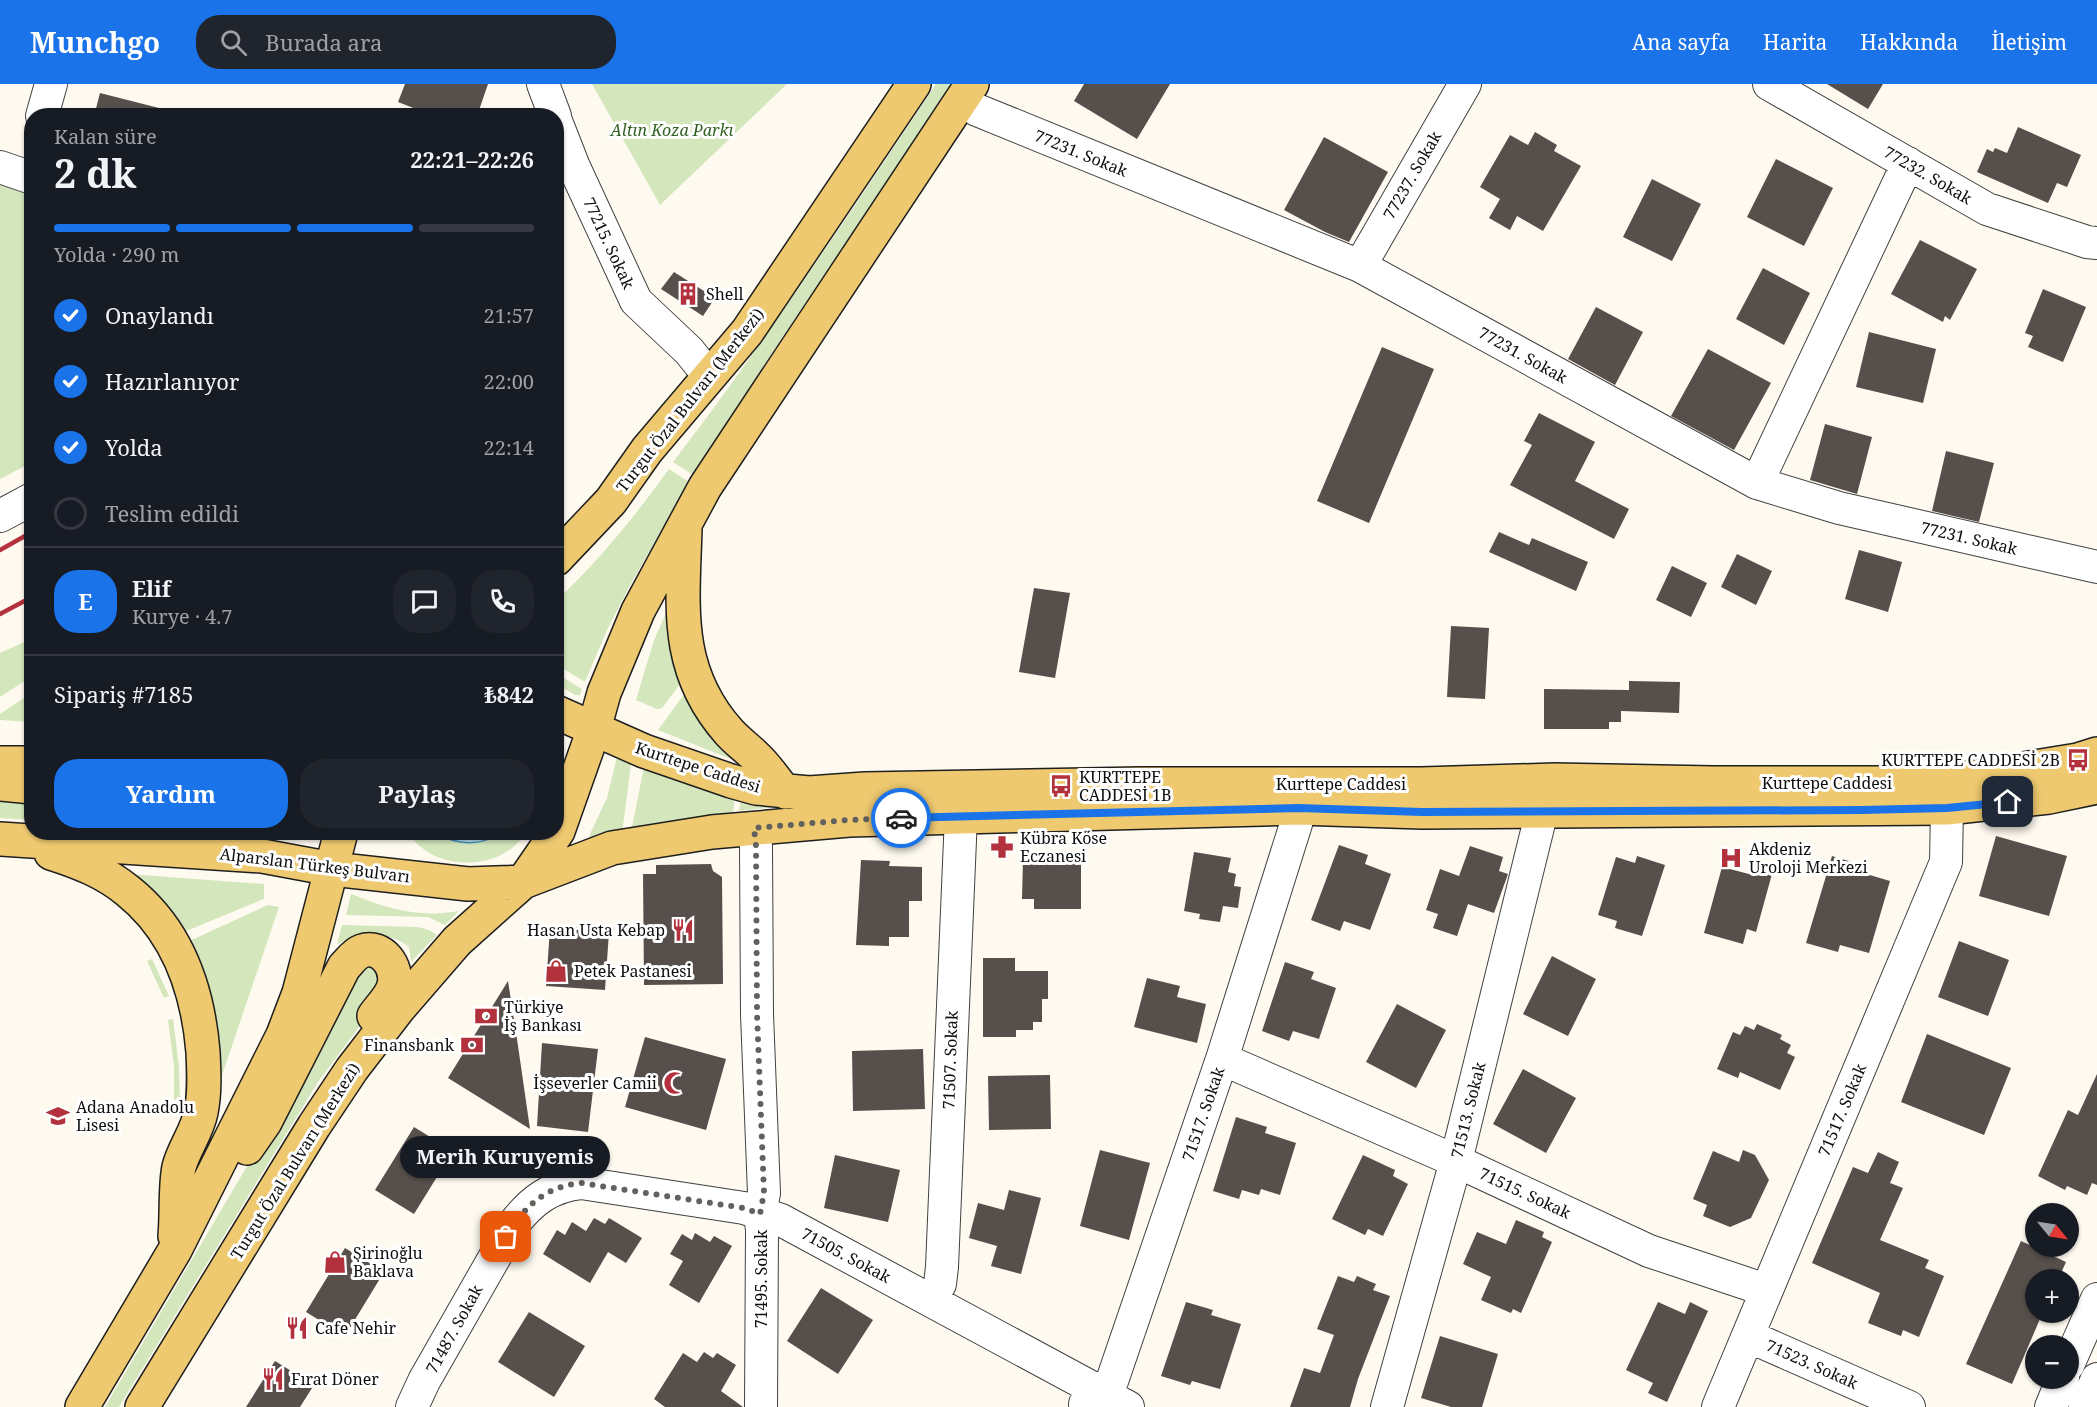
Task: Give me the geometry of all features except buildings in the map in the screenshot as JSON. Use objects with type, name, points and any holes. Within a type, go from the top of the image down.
[{"type":"main road","name":"Turgut Özal Bulvarı (Merkezi)","points":[[564,551],[611,501],[647,450],[747,332],[914,84]]},
{"type":"main road","points":[[564,814],[594,729],[604,693],[638,611],[705,487],[967,92]]},
{"type":"main road","points":[[686,522],[683,620],[687,651],[695,681],[729,732],[757,758],[785,792]]},
{"type":"main road","name":"Kurttepe Caddesi","points":[[564,716],[644,751],[731,781],[756,788],[809,793],[865,789],[1140,784],[1422,784],[1555,780],[1918,783],[1969,778],[2078,760],[2097,754]]},
{"type":"main road","points":[[0,763],[24,763]]},
{"type":"main road","points":[[0,784],[24,786]]},
{"type":"main road","name":"Kurttepe Caddesi","points":[[523,882],[612,848],[712,832],[849,820],[1298,808],[1422,812],[1947,808],[2049,797],[2097,787]]},
{"type":"main road","points":[[27,840],[97,870],[127,890],[148,909],[165,932],[189,980],[199,1016],[204,1079],[201,1112],[179,1167],[175,1250]]},
{"type":"main road","name":"Alparslan Türkeş Bulvarı","points":[[87,840],[262,856],[332,869],[468,884],[523,882]]},
{"type":"main road","points":[[82,1407],[175,1250],[283,1035],[299,993],[340,840]]},
{"type":"main road","points":[[523,882],[552,840]]},
{"type":"main road","name":"Turgut Özal Bulvarı (Merkezi)","points":[[142,1407],[314,1126],[352,1069],[399,1008],[457,941],[523,882]]},
{"type":"main road","points":[[175,1250],[265,1122],[344,967],[353,956],[363,951],[373,950],[381,953],[390,962],[394,972],[394,988],[303,1120],[284,1176]]},
{"type":"street","points":[[44,108],[51,84]]},
{"type":"street","points":[[543,84],[552,108]]},
{"type":"street","name":"77237. Sokak","points":[[1360,266],[1465,84]]},
{"type":"street","name":"77232. Sokak","points":[[1769,84],[1987,209],[2087,242],[2097,243]]},
{"type":"street","name":"77231. Sokak","points":[[967,92],[977,110],[1360,266],[1757,483],[1839,508],[2097,567]]},
{"type":"street","name":"77215. Sokak","points":[[564,156],[636,301],[689,351],[709,376]]},
{"type":"street","points":[[1757,483],[1908,163]]},
{"type":"street","points":[[0,516],[24,503]]},
{"type":"street","name":"71517. Sokak","points":[[1091,1399],[1112,1381],[1222,1059],[1296,824],[1298,808]]},
{"type":"street","name":"71517. Sokak","points":[[1718,1407],[1947,862],[1947,808]]},
{"type":"street","name":"71513. Sokak","points":[[1387,1407],[1456,1161],[1539,824],[1540,811]]},
{"type":"street","name":"71507. Sokak","points":[[930,1300],[940,1284],[942,1268],[961,816]]},
{"type":"street","name":"71495. Sokak","points":[[754,828],[757,1014],[764,1193],[760,1214],[762,1230],[761,1407]]},
{"type":"street","name":"71515. Sokak","points":[[1222,1059],[1456,1161],[1649,1251],[1766,1290]]},
{"type":"street","name":"71505. Sokak","points":[[542,1196],[561,1186],[581,1183],[744,1208],[781,1220],[930,1300],[1091,1399],[1128,1407]]},
{"type":"street","name":"71487. Sokak","points":[[412,1407],[424,1381],[506,1237],[521,1214],[542,1196]]},
{"type":"street","points":[[2079,1340],[2097,1299]]},
{"type":"street","name":"71523. Sokak","points":[[1748,1336],[1909,1407]]},
{"type":"street","points":[[2085,1407],[2097,1379]]},
{"type":"street","points":[[2051,1407],[2058,1389]]},
{"type":"green space","name":"Altın Koza Parkı","points":[[592,84],[787,84],[660,205]]},
{"type":"green space","points":[[936,84],[951,84],[693,475],[673,462],[775,323]]},
{"type":"green space","points":[[0,184],[24,193],[24,467],[0,479]]},
{"type":"green space","points":[[669,469],[689,482],[629,587],[607,630],[585,682],[564,669],[564,593],[616,538]]},
{"type":"green space","points":[[673,598],[684,679],[662,708],[657,709],[636,700],[654,640]]},
{"type":"green space","points":[[24,642],[24,682],[0,697],[0,653]]},
{"type":"green space","points":[[564,678],[582,689],[580,695],[575,695],[564,688]]},
{"type":"green space","points":[[688,689],[741,763],[658,730]]},
{"type":"green space","points":[[24,698],[24,722],[0,720],[0,714]]},
{"type":"green space","points":[[617,757],[631,764],[622,834],[589,841],[607,798]]},
{"type":"green space","points":[[644,767],[735,797],[733,812],[631,832]]},
{"type":"green space","points":[[0,797],[24,799],[24,820],[0,818]]},
{"type":"green space","points":[[741,799],[785,806],[739,811]]},
{"type":"green space","points":[[414,840],[520,840],[500,855],[484,861],[467,863],[450,861],[419,846]]},
{"type":"green space","points":[[128,874],[264,884],[264,899],[179,934]]},
{"type":"green space","points":[[351,894],[404,911],[444,913],[459,911],[445,925],[428,917],[346,915]]},
{"type":"green space","points":[[268,905],[279,907],[215,1096],[185,943]]},
{"type":"green space","points":[[342,925],[418,927],[437,935],[411,962],[409,947],[392,938],[374,935],[337,944]]},
{"type":"green space","points":[[152,959],[169,996],[164,998],[147,961]]},
{"type":"green space","points":[[364,967],[371,967],[382,975],[368,1015],[318,1082],[119,1407],[105,1407],[302,1073],[353,977]]},
{"type":"green space","points":[[173,1019],[179,1066],[180,1100],[174,1100],[174,1066],[168,1020]]},
{"type":"water","points":[[452,840],[487,840],[468,843]]},
{"type":"railway","points":[[0,550],[24,536]]},
{"type":"railway","points":[[0,614],[24,601]]},
{"type":"way so far","points":[[506,1237],[521,1214],[532,1203],[561,1186],[581,1183],[744,1208],[760,1214],[764,1193],[757,1014],[754,828],[901,818]]},
{"type":"place","name":"Shell","points":[[688,294]]},
{"type":"place","name":"KURTTEPE CADDESİ 2B","points":[[2078,760]]},
{"type":"place","name":"KURTTEPE CADDESİ 1B","points":[[1061,786]]},
{"type":"place","name":"Kübra Köse Eczanesi","points":[[1002,847]]},
{"type":"place","name":"Akdeniz Uroloji Merkezi","points":[[1731,858]]},
{"type":"place","name":"Hasan Usta Kebap","points":[[683,930]]},
{"type":"place","name":"Petek Pastanesi","points":[[556,971]]},
{"type":"place","name":"Türkiye İş Bankası","points":[[486,1016]]},
{"type":"place","name":"Finansbank","points":[[472,1045]]},
{"type":"place","name":"İşseverler Camii","points":[[675,1083]]},
{"type":"place","name":"Adana Anadolu Lisesi","points":[[58,1116]]},
{"type":"place","name":"Merih Kuruyemis","points":[[506,1237]]},
{"type":"place","name":"Şirinoğlu Baklava","points":[[335,1262]]},
{"type":"place","name":"Cafe Nehir","points":[[297,1328]]},
{"type":"place","name":"Fırat Döner","points":[[273,1379]]},
{"type":"route","points":[[901,818],[1298,808],[1422,812],[1862,810],[1947,808],[2008,802]]}]
